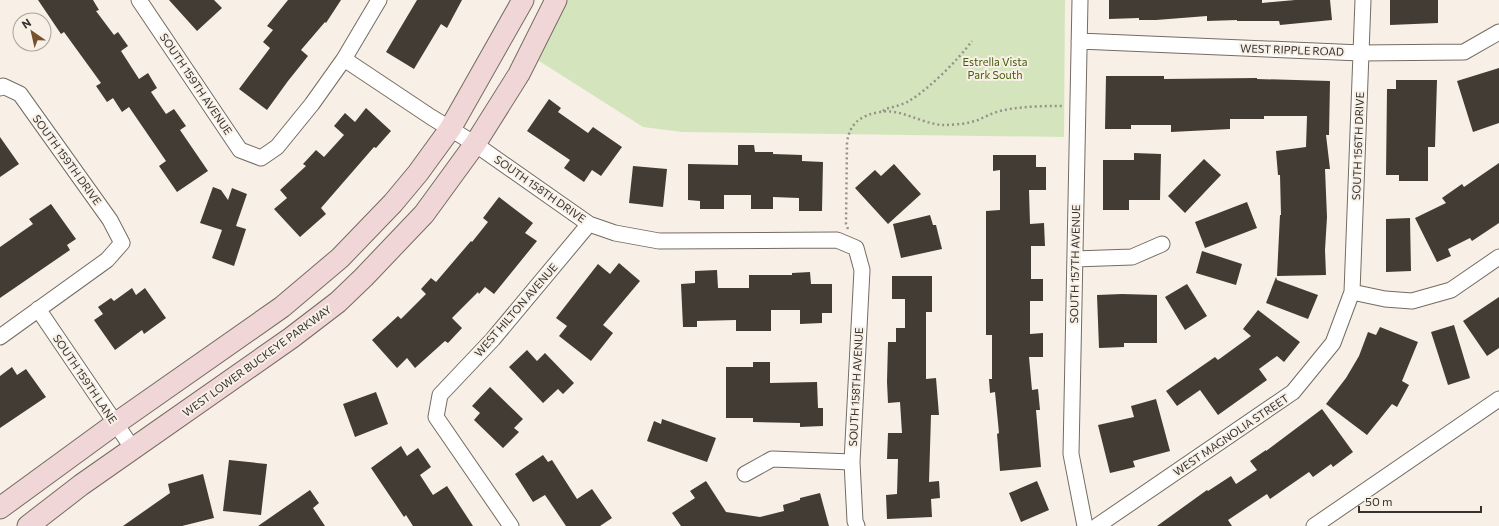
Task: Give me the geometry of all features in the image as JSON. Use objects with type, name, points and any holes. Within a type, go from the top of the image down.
[{"type":"main road","points":[[0,508],[115,424],[282,307],[340,258],[393,203],[418,173],[450,129],[523,0]]},
{"type":"main road","name":"WEST LOWER BUCKEYE PARKWAY","points":[[28,526],[69,493],[291,338],[338,302],[385,256],[424,214],[475,144],[519,74],[556,0]]},
{"type":"street","name":"SOUTH 159TH AVENUE","points":[[139,0],[240,150],[261,158],[277,147],[312,104],[344,59]]},
{"type":"street","points":[[344,59],[378,0]]},
{"type":"street","name":"SOUTH 157TH AVENUE","points":[[1080,0],[1071,454],[1085,526]]},
{"type":"street","name":"SOUTH 156TH DRIVE","points":[[1352,292],[1363,0]]},
{"type":"street","name":"WEST RIPPLE ROAD","points":[[1079,41],[1361,53],[1464,52],[1499,32]]},
{"type":"street","name":"SOUTH 158TH DRIVE","points":[[344,59],[475,144],[589,224],[615,234],[659,242],[836,240],[856,248]]},
{"type":"street","name":"SOUTH 159TH DRIVE","points":[[2,87],[20,94],[110,220],[122,243],[107,260],[38,309]]},
{"type":"street","name":"WEST HILTON AVENUE","points":[[511,526],[436,417],[440,395],[493,339],[589,224]]},
{"type":"street","points":[[1075,259],[1132,257],[1162,244]]},
{"type":"street","name":"SOUTH 158TH AVENUE","points":[[856,248],[862,270],[852,462],[855,521],[857,526]]},
{"type":"street","points":[[1352,292],[1385,299],[1412,301],[1451,290],[1499,258]]},
{"type":"street","name":"WEST MAGNOLIA STREET","points":[[1097,526],[1293,392],[1333,343],[1352,292]]},
{"type":"street","points":[[0,337],[38,309]]},
{"type":"street","name":"SOUTH 159TH LANE","points":[[38,309],[133,449]]},
{"type":"street","points":[[1314,526],[1499,399]]},
{"type":"street","points":[[745,474],[772,459],[852,462]]},
{"type":"path","points":[[856,248],[846,224],[847,142],[848,132],[851,126],[868,115],[909,101],[919,94],[962,54],[972,41]]},
{"type":"path","points":[[883,111],[900,113],[922,121],[943,125],[967,123],[999,112],[1024,106],[1078,106]]},
{"type":"green space","name":"Estrella Vista Park South","points":[[567,0],[1065,0],[1064,137],[682,132],[643,127],[536,59]]},
{"type":"building","points":[[38,0],[93,0],[99,10],[96,11],[114,35],[118,32],[128,46],[121,51],[139,79],[148,73],[157,88],[151,92],[166,114],[174,109],[186,126],[180,130],[208,171],[177,192],[159,166],[166,161],[129,107],[122,112],[113,98],[107,102],[96,86],[101,83],[64,32],[61,34],[52,21],[52,12],[46,12]]},
{"type":"building","points":[[169,0],[214,0],[222,8],[197,31]]},
{"type":"building","points":[[288,0],[341,0],[326,23],[325,22],[301,50],[308,56],[267,110],[239,89],[270,48],[263,42],[273,30],[267,26]]},
{"type":"building","points":[[417,0],[462,0],[447,28],[441,24],[414,69],[386,52]]},
{"type":"building","points":[[1109,0],[1262,0],[1262,3],[1295,0],[1330,0],[1332,20],[1280,25],[1279,21],[1207,21],[1207,16],[1156,20],[1139,20],[1139,18],[1109,19]]},
{"type":"building","points":[[1390,0],[1438,0],[1438,23],[1390,25]]},
{"type":"building","points":[[1499,68],[1499,123],[1473,132],[1457,81]]},
{"type":"building","points":[[1106,76],[1164,76],[1164,79],[1257,78],[1330,81],[1329,135],[1326,135],[1330,169],[1325,169],[1327,217],[1325,250],[1326,275],[1277,276],[1281,215],[1280,175],[1278,175],[1276,151],[1306,147],[1307,116],[1264,116],[1264,119],[1230,119],[1230,129],[1171,132],[1171,125],[1131,125],[1131,129],[1105,129]]},
{"type":"building","points":[[1396,80],[1437,80],[1435,147],[1428,147],[1428,181],[1399,181],[1399,175],[1386,175],[1387,89],[1396,89]]},
{"type":"building","points":[[549,99],[561,108],[558,112],[588,133],[593,127],[622,147],[601,176],[592,170],[584,182],[564,168],[570,160],[527,131]]},
{"type":"building","points":[[366,108],[391,131],[376,148],[374,147],[321,208],[326,214],[300,237],[274,209],[287,198],[280,190],[306,166],[303,164],[316,150],[324,157],[344,135],[334,126],[345,113],[355,122]]},
{"type":"building","points":[[0,137],[19,164],[0,177]]},
{"type":"building","points":[[738,145],[754,145],[755,152],[802,155],[802,161],[823,162],[822,211],[799,211],[799,198],[773,197],[773,209],[751,209],[751,195],[724,195],[724,209],[700,209],[700,201],[688,200],[688,164],[738,165]]},
{"type":"building","points":[[1134,153],[1161,154],[1160,200],[1129,200],[1129,210],[1103,210],[1103,160],[1134,160]]},
{"type":"building","points":[[993,155],[1036,155],[1036,167],[1046,167],[1046,190],[1029,190],[1030,224],[1044,223],[1045,246],[1031,246],[1031,279],[1043,279],[1043,301],[1030,301],[1030,334],[1043,333],[1043,357],[1029,357],[1032,390],[1038,389],[1040,410],[1036,410],[1041,467],[1000,471],[997,434],[999,433],[995,392],[990,393],[989,379],[992,379],[992,335],[986,335],[986,211],[1000,210],[1000,170],[993,171]]},
{"type":"building","points":[[1204,159],[1221,175],[1185,213],[1168,196]]},
{"type":"building","points":[[1499,163],[1499,223],[1472,241],[1470,238],[1448,249],[1451,256],[1437,262],[1415,218],[1446,203],[1442,198],[1462,184],[1464,187]]},
{"type":"building","points":[[894,164],[921,194],[888,224],[855,188],[875,170],[881,176]]},
{"type":"building","points":[[633,166],[667,169],[663,207],[629,203]]},
{"type":"building","points":[[213,187],[221,190],[228,200],[232,188],[247,194],[236,226],[246,229],[234,266],[212,258],[222,230],[200,223]]},
{"type":"building","points":[[499,197],[533,223],[525,233],[537,241],[494,294],[485,287],[452,318],[462,328],[448,343],[445,341],[415,368],[407,358],[397,368],[372,340],[398,316],[401,319],[426,294],[421,289],[431,278],[436,282],[471,241],[472,242],[488,222],[483,218]]},
{"type":"building","points":[[1247,202],[1257,228],[1205,248],[1195,222]]},
{"type":"building","points":[[51,204],[76,239],[67,245],[70,250],[0,298],[0,247],[33,224],[29,219]]},
{"type":"building","points":[[930,215],[933,225],[936,225],[942,249],[901,258],[893,224]]},
{"type":"building","points":[[1410,218],[1411,271],[1386,272],[1386,219]]},
{"type":"building","points":[[1202,251],[1242,264],[1236,285],[1196,273]]},
{"type":"building","points":[[619,263],[640,281],[603,325],[613,333],[591,361],[559,336],[567,326],[556,318],[598,264],[610,274]]},
{"type":"building","points":[[717,270],[718,288],[749,288],[749,275],[792,275],[792,273],[810,272],[811,284],[832,284],[832,313],[822,313],[822,323],[800,324],[800,310],[771,310],[771,331],[736,331],[736,320],[697,321],[697,327],[683,327],[681,284],[695,283],[695,271]]},
{"type":"building","points":[[892,276],[932,276],[932,312],[926,312],[926,379],[936,378],[939,415],[931,415],[929,482],[939,481],[940,498],[931,499],[932,517],[887,519],[886,495],[897,494],[898,459],[887,459],[888,433],[902,433],[900,402],[888,403],[888,342],[896,342],[896,328],[905,328],[905,299],[892,299]]},
{"type":"building","points":[[1276,277],[1277,280],[1318,295],[1308,319],[1266,303]]},
{"type":"building","points":[[1187,284],[1207,316],[1185,330],[1165,297]]},
{"type":"building","points":[[132,288],[136,295],[145,288],[166,318],[144,334],[142,330],[115,350],[94,320],[103,314],[98,307],[111,298],[114,301]]},
{"type":"building","points":[[1097,295],[1157,295],[1157,343],[1124,343],[1124,347],[1099,348]]},
{"type":"building","points":[[1499,297],[1499,348],[1487,356],[1463,321]]},
{"type":"building","points":[[1258,310],[1300,342],[1284,362],[1277,356],[1259,369],[1267,380],[1218,415],[1200,390],[1177,406],[1166,391],[1215,357],[1218,360],[1251,336],[1243,329]]},
{"type":"building","points":[[1454,325],[1470,378],[1448,385],[1431,332]]},
{"type":"building","points":[[1380,327],[1418,342],[1402,381],[1409,385],[1397,407],[1392,404],[1367,435],[1326,404],[1346,378],[1359,356],[1368,332],[1376,335]]},
{"type":"building","points":[[527,350],[537,361],[545,353],[574,383],[563,394],[558,389],[543,403],[509,367]]},
{"type":"building","points":[[753,362],[770,362],[770,383],[817,382],[818,408],[823,408],[823,426],[800,427],[800,423],[753,422],[753,418],[726,418],[726,367],[753,367]]},
{"type":"building","points":[[12,367],[17,375],[26,369],[46,397],[0,428],[0,376]]},
{"type":"building","points":[[490,387],[523,419],[514,428],[519,432],[503,448],[474,420],[480,413],[472,406]]},
{"type":"building","points":[[376,392],[388,424],[355,437],[343,404]]},
{"type":"building","points":[[1156,399],[1170,451],[1133,461],[1135,467],[1110,473],[1098,425],[1134,417],[1131,406]]},
{"type":"building","points":[[1322,409],[1353,452],[1333,467],[1331,464],[1313,477],[1309,472],[1270,499],[1267,494],[1228,520],[1232,526],[1157,526],[1207,490],[1208,491],[1231,476],[1236,484],[1257,470],[1250,461],[1266,451]]},
{"type":"building","points":[[662,419],[716,438],[707,462],[647,441],[654,421],[661,424]]},
{"type":"building","points":[[401,446],[407,456],[418,448],[431,467],[420,475],[433,495],[447,486],[473,526],[413,526],[406,515],[404,517],[371,468]]},
{"type":"building","points":[[543,455],[548,462],[552,460],[577,499],[592,489],[612,518],[600,526],[566,526],[545,495],[533,502],[515,474]]},
{"type":"building","points":[[229,460],[267,464],[261,515],[223,511]]},
{"type":"building","points":[[203,474],[214,518],[182,526],[123,526],[170,493],[168,484]]},
{"type":"building","points":[[706,481],[726,512],[760,517],[784,511],[783,505],[800,500],[800,498],[820,493],[829,526],[681,526],[672,513],[695,498],[690,491]]},
{"type":"building","points":[[1037,481],[1049,510],[1021,522],[1009,493]]},
{"type":"building","points":[[310,490],[319,503],[313,508],[325,526],[258,526]]}]
